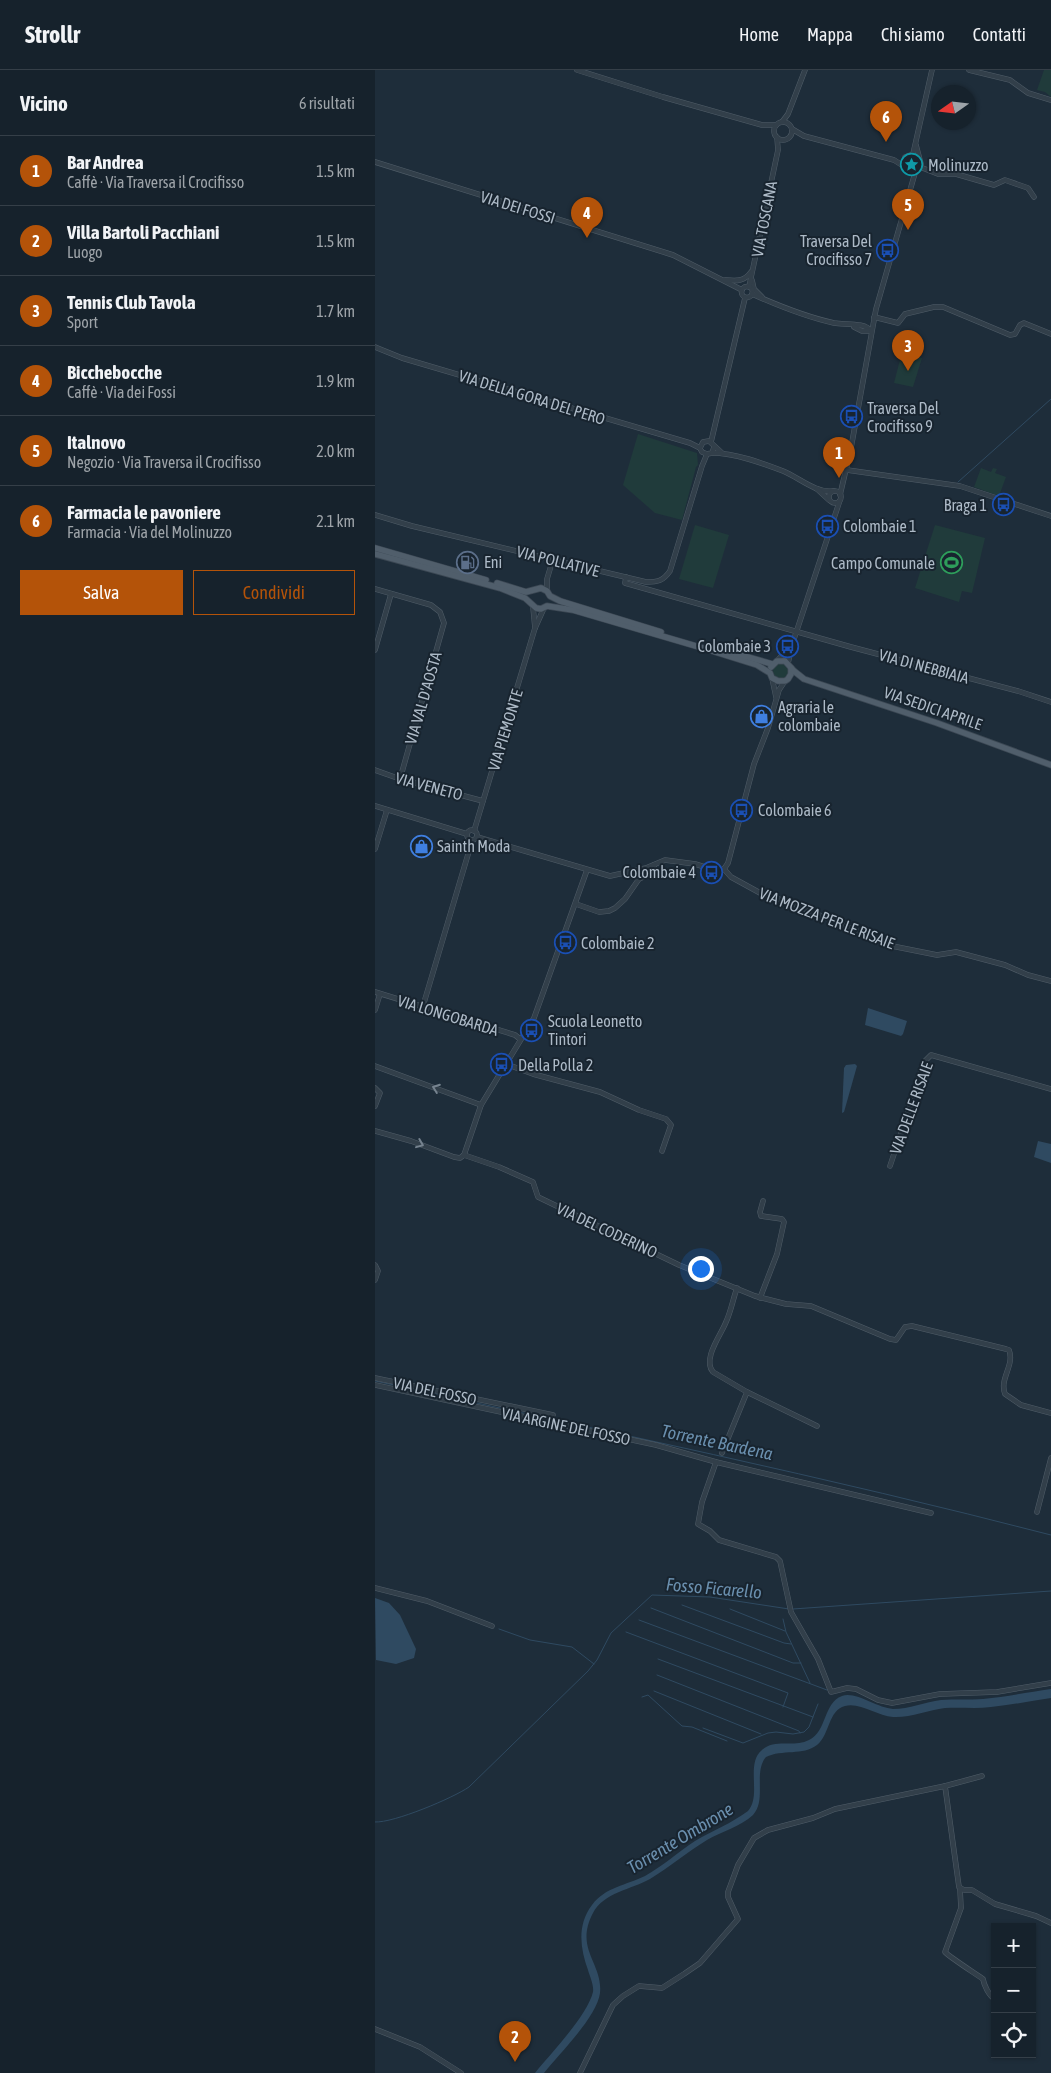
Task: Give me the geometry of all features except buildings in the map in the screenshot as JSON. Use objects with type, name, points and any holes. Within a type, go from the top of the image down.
[{"type":"main road","points":[[375,548],[531,592],[546,592],[582,608],[775,662],[783,660],[804,679]]},
{"type":"main road","points":[[375,554],[500,588],[525,598],[531,605],[539,609],[546,607],[573,610],[757,665],[778,681],[804,679]]},
{"type":"main road","points":[[531,592],[529,597],[531,605]]},
{"type":"main road","points":[[546,592],[546,607]]},
{"type":"main road","points":[[771,675],[775,662]]},
{"type":"main road","points":[[786,680],[791,674],[790,666]]},
{"type":"main road","name":"VIA SEDICI APRILE","points":[[804,679],[937,723],[1051,765]]},
{"type":"street","points":[[577,70],[762,125],[776,125],[782,122],[788,114],[805,70]]},
{"type":"street","points":[[790,666],[793,642],[834,516],[837,494],[847,470],[871,331],[891,252],[916,169],[921,162],[915,155],[916,145],[932,70]]},
{"type":"street","points":[[969,70],[1009,80],[1028,93],[1051,100]]},
{"type":"street","points":[[788,114],[792,130],[804,136],[893,160],[905,167],[938,174],[949,172],[994,185],[1005,180],[1028,188],[1034,197]]},
{"type":"street","points":[[782,122],[789,124]]},
{"type":"street","points":[[762,125],[784,140],[790,136],[804,136]]},
{"type":"street","points":[[775,135],[776,125]]},
{"type":"street","points":[[790,136],[792,130]]},
{"type":"street","name":"VIA TOSCANA","points":[[775,135],[778,150]]},
{"type":"street","name":"VIA TOSCANA","points":[[749,287],[755,267],[778,150],[784,140]]},
{"type":"street","points":[[893,160],[915,155]]},
{"type":"street","points":[[905,157],[905,167]]},
{"type":"street","name":"VIA DEI FOSSI","points":[[375,162],[673,255],[742,290]]},
{"type":"street","points":[[722,280],[739,281],[745,279],[755,267]]},
{"type":"street","points":[[751,279],[754,289],[767,301]]},
{"type":"street","points":[[837,494],[816,488],[782,471],[707,447],[713,430],[743,309],[745,298],[742,290],[749,287],[752,294],[802,315],[862,329],[867,327],[871,331]]},
{"type":"street","points":[[745,298],[749,298],[752,294]]},
{"type":"street","points":[[743,309],[748,301],[752,299],[767,301]]},
{"type":"street","points":[[862,329],[874,319],[898,323],[905,314],[934,306],[943,307],[1010,335],[1015,334],[1020,325],[1024,323],[1051,334]]},
{"type":"street","points":[[862,329],[870,338]]},
{"type":"street","name":"VIA DELLA GORA DEL PERO","points":[[375,348],[532,398],[707,447]]},
{"type":"street","name":"VIA POLLATIVE","points":[[375,515],[646,582],[662,581],[673,564],[707,447]]},
{"type":"street","points":[[847,470],[959,486],[1051,516]]},
{"type":"street","points":[[816,488],[830,501],[836,503],[837,494]]},
{"type":"street","points":[[834,516],[829,495],[837,494]]},
{"type":"street","points":[[546,592],[547,579],[553,559]]},
{"type":"street","name":"VIA POLLATIVE","points":[[625,577],[625,583],[797,631]]},
{"type":"street","points":[[375,589],[391,594],[375,650]]},
{"type":"street","name":"VIA VAL D'AOSTA","points":[[391,594],[431,605],[443,617],[443,629],[400,779]]},
{"type":"street","name":"VIA PIEMONTE","points":[[531,605],[535,628]]},
{"type":"street","name":"VIA PIEMONTE","points":[[474,831],[535,628],[546,607]]},
{"type":"street","name":"VIA DI NEBBIAIA","points":[[797,631],[1018,691],[1051,702]]},
{"type":"street","points":[[775,662],[793,642]]},
{"type":"street","points":[[771,675],[777,701]]},
{"type":"street","points":[[375,806],[467,834],[470,831],[474,831],[477,837],[610,876],[632,872],[654,865],[660,861],[669,860],[718,871],[724,869],[728,863],[754,764],[777,701],[779,690],[786,680]]},
{"type":"street","name":"VIA VENETO","points":[[375,770],[400,779],[483,801]]},
{"type":"street","points":[[375,849],[387,810]]},
{"type":"street","points":[[467,834],[468,839],[472,840]]},
{"type":"street","points":[[423,1006],[472,840],[477,837]]},
{"type":"street","points":[[576,904],[599,912],[615,908],[625,899],[639,879],[654,872],[654,865]]},
{"type":"street","name":"VIA MOZZA PER LE RISAIE","points":[[724,869],[737,881],[763,894],[791,903],[892,946],[937,955],[956,952],[1005,965],[1028,975],[1051,981]]},
{"type":"street","points":[[375,1132],[411,1141],[457,1158],[464,1155],[481,1105],[534,1018],[587,870]]},
{"type":"street","points":[[375,1010],[377,993]]},
{"type":"street","name":"VIA LONGOBARDA","points":[[377,993],[515,1035],[520,1039]]},
{"type":"street","name":"VIA DELLE RISAIE","points":[[890,1166],[925,1061],[931,1055],[1051,1089]]},
{"type":"street","points":[[507,1064],[533,1074],[600,1092],[639,1110],[667,1119],[671,1125],[662,1151]]},
{"type":"street","points":[[375,1066],[481,1105]]},
{"type":"street","points":[[375,1088],[380,1093],[375,1106]]},
{"type":"street","name":"VIA DEL CODERINO","points":[[464,1155],[499,1167],[533,1182],[538,1197],[564,1211],[685,1267],[760,1298],[786,1304],[811,1306],[890,1339],[896,1340],[905,1327],[912,1326],[1006,1349],[1010,1352],[1011,1359],[1003,1386],[1005,1394],[1021,1405],[1051,1413]]},
{"type":"street","points":[[760,1298],[777,1254],[784,1222],[782,1219],[761,1216],[760,1212],[763,1201]]},
{"type":"street","points":[[375,1265],[378,1271],[375,1280]]},
{"type":"street","points":[[737,1288],[726,1323],[717,1339],[709,1365],[713,1372],[747,1392],[817,1426]]},
{"type":"street","name":"VIA DEL FOSSO","points":[[375,1378],[553,1415]]},
{"type":"street","name":"VIA ARGINE DEL FOSSO","points":[[375,1385],[601,1433],[931,1513]]},
{"type":"street","points":[[722,1453],[747,1392]]},
{"type":"street","points":[[1037,1512],[1051,1459]]},
{"type":"street","points":[[715,1462],[702,1502],[698,1524],[710,1531],[719,1540],[776,1557],[780,1561],[791,1612],[814,1652],[831,1692],[847,1688],[856,1689],[878,1700],[892,1703],[939,1694],[997,1692],[1051,1683]]},
{"type":"street","points":[[375,1588],[427,1601],[492,1626]]},
{"type":"street","points":[[581,2073],[615,2002],[639,1986],[662,1988],[684,1974],[700,1963],[738,1919],[728,1897],[728,1892],[738,1865],[754,1838],[768,1830],[813,1818],[835,1809],[945,1786],[982,1776]]},
{"type":"street","points":[[945,1786],[961,1908],[945,1952],[948,1957],[959,1961],[983,1979],[984,1986],[991,1997]]},
{"type":"street","points":[[960,1889],[972,1890],[995,1904],[1036,1916],[1051,1923]]},
{"type":"street","points":[[375,2029],[420,2047],[461,2073]]},
{"type":"green space","points":[[1044,70],[1051,70],[1051,97],[1045,92],[1037,90]]},
{"type":"green space","points":[[902,352],[922,358],[913,387],[894,383]]},
{"type":"green space","points":[[638,434],[697,453],[698,465],[682,520],[655,513],[623,485]]},
{"type":"green space","points":[[981,468],[991,472],[993,468],[997,469],[995,473],[1006,477],[999,496],[974,487]]},
{"type":"green space","points":[[695,525],[729,535],[713,588],[679,579]]},
{"type":"green space","name":"Campo Comunale","points":[[935,525],[985,538],[972,593],[962,591],[959,602],[915,588]]},
{"type":"green space","points":[[778,663],[784,663],[789,668],[787,677],[778,679],[773,674],[773,668]]},
{"type":"water","points":[[868,1008],[907,1021],[903,1034],[901,1036],[865,1025]]},
{"type":"water","points":[[855,1064],[857,1066],[844,1112],[842,1113],[844,1068],[846,1065]]},
{"type":"water","points":[[1038,1141],[1051,1144],[1051,1163],[1034,1157]]},
{"type":"water","points":[[375,1598],[389,1603],[400,1615],[416,1649],[414,1658],[396,1664],[376,1660]]},
{"type":"water","points":[[1051,1689],[1051,1698],[985,1708],[945,1708],[899,1717],[887,1716],[863,1707],[845,1706],[835,1712],[821,1741],[817,1745],[799,1752],[779,1753],[766,1757],[760,1770],[759,1802],[753,1815],[737,1826],[692,1849],[650,1879],[611,1896],[598,1906],[588,1926],[587,1936],[588,1946],[600,1982],[600,1993],[597,2003],[585,2024],[568,2046],[544,2073],[535,2073],[584,2012],[593,1992],[581,1937],[584,1920],[592,1905],[603,1894],[645,1876],[695,1841],[748,1811],[754,1797],[754,1771],[757,1756],[767,1746],[803,1742],[815,1736],[831,1705],[842,1696],[854,1696],[893,1709],[941,1700],[983,1699]]},
{"type":"waterway","points":[[958,482],[1051,399]]},
{"type":"waterway","name":"Torrente Bardena","points":[[375,1381],[798,1474],[1051,1535]]},
{"type":"waterway","name":"Fosso Ficarello","points":[[793,1609],[1051,1591]]},
{"type":"waterway","name":"Fosso Ficarello","points":[[375,1822],[395,1819],[423,1809],[469,1787],[588,1671],[597,1660],[611,1633],[652,1595],[710,1597],[789,1609]]},
{"type":"waterway","points":[[682,1605],[791,1644]]},
{"type":"waterway","points":[[651,1608],[793,1663],[801,1663]]},
{"type":"waterway","points":[[730,1609],[785,1631]]},
{"type":"waterway","points":[[783,1619],[786,1632],[810,1683]]},
{"type":"waterway","points":[[639,1620],[827,1690]]},
{"type":"waterway","points":[[499,1629],[530,1640],[572,1647],[594,1664]]},
{"type":"waterway","points":[[626,1632],[788,1693],[783,1707]]},
{"type":"waterway","points":[[658,1659],[813,1717]]},
{"type":"waterway","points":[[657,1675],[800,1733]]},
{"type":"waterway","points":[[654,1691],[761,1734]]},
{"type":"waterway","points":[[642,1697],[648,1695],[682,1726],[692,1727],[727,1741]]},
{"type":"waterway","points":[[703,1728],[743,1743],[768,1733],[793,1734],[804,1732],[809,1727],[818,1704]]},
{"type":"place","name":"Farmacia le pavoniere","points":[[886,142]]},
{"type":"place","name":"Molinuzzo","points":[[912,165]]},
{"type":"place","name":"Italnovo","points":[[908,230]]},
{"type":"place","name":"Bicchebocche","points":[[587,238]]},
{"type":"place","name":"Traversa Del Crocifisso 7","points":[[888,250]]},
{"type":"place","name":"Tennis Club Tavola","points":[[908,371]]},
{"type":"place","name":"Traversa Del Crocifisso 9","points":[[851,417]]},
{"type":"place","name":"Bar Andrea","points":[[839,478]]},
{"type":"place","name":"Braga 1","points":[[1003,505]]},
{"type":"place","name":"Colombaie 1","points":[[827,526]]},
{"type":"place","name":"Eni","points":[[468,562]]},
{"type":"place","name":"Campo Comunale","points":[[951,563]]},
{"type":"place","name":"Colombaie 3","points":[[787,646]]},
{"type":"place","name":"Agraria le colombaie","points":[[762,716]]},
{"type":"place","name":"Colombaie 6","points":[[742,810]]},
{"type":"place","name":"Sainth Moda","points":[[421,846]]},
{"type":"place","name":"Colombaie 4","points":[[712,872]]},
{"type":"place","name":"Colombaie 2","points":[[565,943]]},
{"type":"place","name":"Scuola Leonetto Tintori","points":[[532,1030]]},
{"type":"place","name":"Della Polla 2","points":[[502,1065]]},
{"type":"place","name":"Villa Bartoli Pacchiani","points":[[515,2062]]},
{"type":"water label","name":"Torrente Ombrone","points":[[680,1838]]}]
